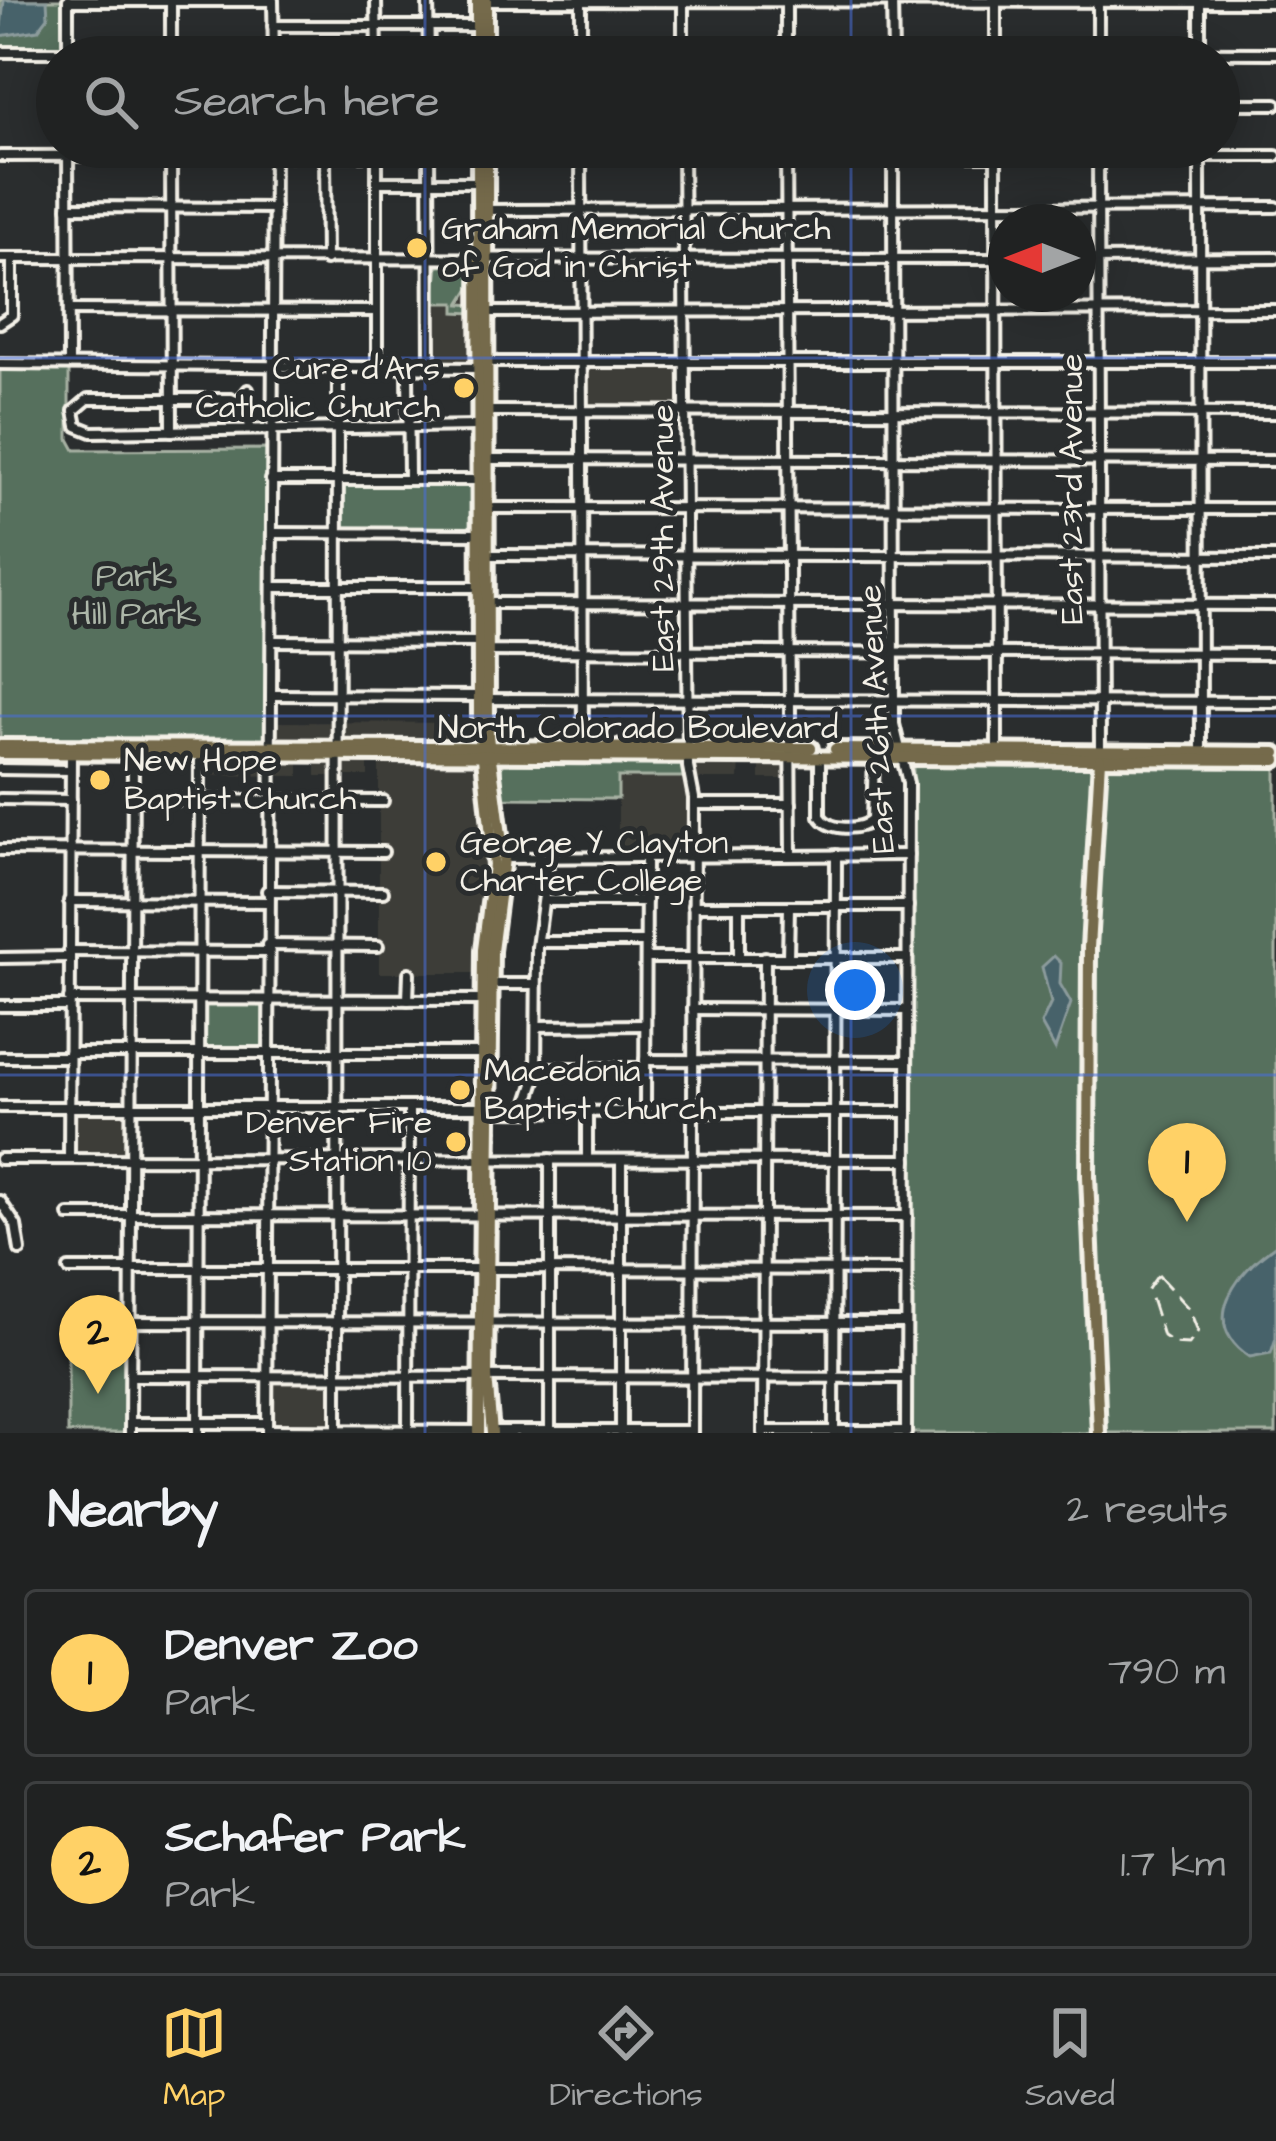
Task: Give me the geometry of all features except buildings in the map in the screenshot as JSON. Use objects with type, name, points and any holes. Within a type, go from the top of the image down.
[{"type":"main road","points":[[479,36],[483,0]]},
{"type":"main road","points":[[483,0],[483,36]]},
{"type":"main road","points":[[481,168],[488,312],[476,480],[483,508]]},
{"type":"main road","points":[[485,168],[483,365],[489,459],[478,587],[495,802]]},
{"type":"main road","points":[[483,534],[488,603],[483,647]]},
{"type":"main road","name":"North Colorado Boulevard","points":[[0,750],[1276,756]]},
{"type":"main road","points":[[487,984],[505,858],[492,751]]},
{"type":"main road","points":[[485,1432],[484,1160],[489,1110],[492,751]]},
{"type":"main road","name":"North Colorado Boulevard","points":[[791,752],[820,756],[1100,755]]},
{"type":"main road","name":"East 23rd Avenue","points":[[1099,1433],[1091,1270],[1091,886],[1100,755]]},
{"type":"main road","name":"East 23rd Avenue","points":[[1091,1270],[1100,755]]},
{"type":"main road","points":[[1091,886],[1094,913]]},
{"type":"main road","points":[[487,1000],[482,1053],[489,1110]]},
{"type":"street","points":[[68,36],[68,0],[273,0],[273,36]]},
{"type":"street","points":[[171,0],[171,36]]},
{"type":"street","points":[[376,0],[376,36]]},
{"type":"street","points":[[428,0],[428,36]]},
{"type":"street","points":[[483,0],[1276,2]]},
{"type":"street","points":[[581,0],[581,36]]},
{"type":"street","points":[[683,0],[683,36]]},
{"type":"street","points":[[786,1],[786,36]]},
{"type":"street","points":[[892,1],[892,36]]},
{"type":"street","points":[[996,1],[996,36]]},
{"type":"street","points":[[1098,1],[1098,36]]},
{"type":"street","points":[[1200,1],[1200,36]]},
{"type":"street","points":[[273,26],[477,26]]},
{"type":"street","points":[[0,52],[36,53]]},
{"type":"street","points":[[1240,54],[1276,53]]},
{"type":"street","points":[[1240,104],[1276,104]]},
{"type":"street","points":[[1240,153],[1276,155]]},
{"type":"street","points":[[0,156],[36,154]]},
{"type":"street","points":[[68,168],[69,364]]},
{"type":"street","points":[[171,168],[172,431]]},
{"type":"street","points":[[267,1429],[274,168]]},
{"type":"street","points":[[325,168],[326,260]]},
{"type":"street","points":[[377,168],[377,368]]},
{"type":"street","points":[[429,168],[431,368]]},
{"type":"street","points":[[581,168],[583,752]]},
{"type":"street","name":"East 29th Avenue","points":[[683,168],[688,752],[696,804],[692,1432]]},
{"type":"street","points":[[786,168],[791,855]]},
{"type":"street","name":"East 26th Avenue","points":[[893,168],[894,700],[908,855],[906,1432]]},
{"type":"street","points":[[996,168],[996,204]]},
{"type":"street","name":"East 23rd Avenue","points":[[1098,168],[1100,755]]},
{"type":"street","points":[[1200,168],[1202,756]]},
{"type":"street","points":[[377,182],[478,182]]},
{"type":"street","points":[[68,207],[274,208]]},
{"type":"street","points":[[487,210],[988,207]]},
{"type":"street","points":[[1098,208],[1276,207]]},
{"type":"street","points":[[0,258],[988,259]]},
{"type":"street","points":[[0,323],[12,315],[12,259]]},
{"type":"street","points":[[1099,259],[1276,259]]},
{"type":"street","points":[[69,310],[376,311]]},
{"type":"street","points":[[488,312],[988,310]]},
{"type":"street","points":[[1099,310],[1276,310]]},
{"type":"street","points":[[997,312],[998,752]]},
{"type":"street","points":[[0,364],[431,368],[582,362],[1276,362]]},
{"type":"street","points":[[338,368],[338,1432]]},
{"type":"street","points":[[408,368],[409,480]]},
{"type":"street","points":[[239,402],[248,390]]},
{"type":"street","points":[[239,402],[88,399],[78,404],[74,416],[88,432],[233,432],[271,425],[478,426]]},
{"type":"street","points":[[239,402],[250,426]]},
{"type":"street","points":[[489,411],[1276,412]]},
{"type":"street","points":[[489,459],[1276,461]]},
{"type":"street","points":[[272,480],[476,480]]},
{"type":"street","points":[[483,508],[1276,509]]},
{"type":"street","points":[[272,533],[483,534]]},
{"type":"street","points":[[487,555],[1276,557]]},
{"type":"street","points":[[272,587],[478,587]]},
{"type":"street","points":[[488,603],[1276,605]]},
{"type":"street","points":[[272,641],[583,652],[1276,654]]},
{"type":"street","points":[[272,695],[1276,702]]},
{"type":"street","points":[[69,1159],[71,750]]},
{"type":"street","points":[[133,750],[130,1428],[692,1432]]},
{"type":"street","points":[[199,1428],[196,1000],[200,750]]},
{"type":"street","points":[[820,756],[821,819],[830,826],[861,826],[873,817],[874,756]]},
{"type":"street","points":[[0,769],[71,770]]},
{"type":"street","points":[[0,800],[70,800]]},
{"type":"street","points":[[133,800],[383,801]]},
{"type":"street","points":[[696,804],[791,804]]},
{"type":"street","points":[[0,850],[383,852]]},
{"type":"street","points":[[834,1432],[836,855]]},
{"type":"street","points":[[505,858],[908,855]]},
{"type":"street","points":[[526,1108],[536,1068],[538,942],[549,858]]},
{"type":"street","points":[[0,1107],[645,1112],[646,858]]},
{"type":"street","points":[[69,901],[200,901],[383,892]]},
{"type":"street","points":[[545,901],[646,901]]},
{"type":"street","points":[[693,906],[908,906]]},
{"type":"street","points":[[739,906],[739,958]]},
{"type":"street","points":[[788,957],[789,906]]},
{"type":"street","points":[[538,942],[646,942]]},
{"type":"street","points":[[0,958],[378,946]]},
{"type":"street","points":[[765,957],[763,1432],[906,1432]]},
{"type":"street","points":[[646,958],[908,958]]},
{"type":"street","points":[[409,973],[409,1000]]},
{"type":"street","points":[[487,984],[536,984]]},
{"type":"street","points":[[0,1006],[132,999],[487,1000]]},
{"type":"street","points":[[693,1009],[907,1010]]},
{"type":"street","points":[[537,1025],[645,1025]]},
{"type":"street","points":[[0,1057],[482,1053]]},
{"type":"street","points":[[536,1068],[693,1060],[907,1061]]},
{"type":"street","points":[[408,1432],[409,1107]]},
{"type":"street","points":[[587,1112],[587,1160]]},
{"type":"street","points":[[693,1112],[907,1112]]},
{"type":"street","points":[[0,1159],[907,1160]]},
{"type":"street","points":[[550,1160],[550,1432]]},
{"type":"street","points":[[621,1160],[621,1432]]},
{"type":"street","points":[[0,1201],[16,1226],[20,1250]]},
{"type":"street","points":[[69,1215],[907,1216]]},
{"type":"street","points":[[69,1269],[907,1270]]},
{"type":"street","points":[[68,1322],[906,1323]]},
{"type":"street","points":[[130,1376],[906,1378]]},
{"type":"shaded area","points":[[432,263],[474,263],[474,364],[432,364]]},
{"type":"shaded area","points":[[586,367],[683,367],[683,407],[586,407]]},
{"type":"shaded area","points":[[272,722],[475,723],[475,751],[368,752],[368,776],[316,776],[316,759],[299,759],[299,776],[200,775],[200,754]]},
{"type":"shaded area","points":[[688,724],[791,725],[791,779],[760,779],[760,759],[740,759],[739,779],[689,779]]},
{"type":"shaded area","name":"George Y Clayton Charter College","points":[[379,755],[482,755],[492,834],[483,973],[379,973]]},
{"type":"shaded area","points":[[618,777],[685,777],[689,855],[618,854]]},
{"type":"shaded area","points":[[73,1112],[127,1112],[127,1153],[73,1153]]},
{"type":"shaded area","points":[[271,1380],[332,1380],[332,1428],[273,1427]]},
{"type":"green space","points":[[0,0],[64,0],[62,36],[36,36],[36,47],[0,48]]},
{"type":"green space","points":[[474,265],[473,283],[460,304],[474,305],[473,313],[455,312],[455,303],[434,303],[438,266]]},
{"type":"green space","name":"Park Hill Park","points":[[69,369],[69,439],[75,450],[267,449],[269,741],[0,740],[0,370]]},
{"type":"green space","points":[[341,482],[474,483],[474,531],[341,531]]},
{"type":"green space","points":[[502,759],[684,761],[685,777],[618,777],[618,799],[500,798]]},
{"type":"green space","points":[[1107,762],[1276,763],[1276,1433],[1102,1433],[1093,1174],[1098,839]]},
{"type":"green space","points":[[913,763],[1092,765],[1085,1145],[1088,1368],[1095,1433],[911,1433]]},
{"type":"green space","points":[[200,1003],[263,1003],[263,1049],[200,1049]]},
{"type":"green space","points":[[68,1353],[128,1353],[128,1433],[68,1433]]},
{"type":"water","points":[[4,0],[47,0],[48,17],[38,30],[0,36]]},
{"type":"water","points":[[1054,956],[1061,963],[1060,984],[1071,1003],[1055,1049],[1041,1024],[1051,1003],[1042,967]]},
{"type":"water","points":[[1276,1245],[1276,1338],[1271,1353],[1250,1357],[1234,1343],[1224,1314],[1236,1284]]},
{"type":"railway","points":[[1158,1275],[1189,1309],[1198,1331],[1189,1344],[1173,1343],[1163,1336],[1148,1289],[1158,1275]]},
{"type":"place","name":"Graham Memorial Church of God in Christ","points":[[417,248]]},
{"type":"place","name":"Cure d'Ars Catholic Church","points":[[464,388]]},
{"type":"place","name":"New Hope Baptist Church","points":[[100,780]]},
{"type":"place","name":"George Y Clayton Charter College","points":[[436,862]]},
{"type":"place","name":"Macedonia Baptist Church","points":[[460,1090]]},
{"type":"place","name":"Denver Fire Station 10","points":[[456,1142]]},
{"type":"place","name":"Denver Zoo","points":[[1187,1222]]},
{"type":"place","name":"Schafer Park","points":[[98,1394]]}]
